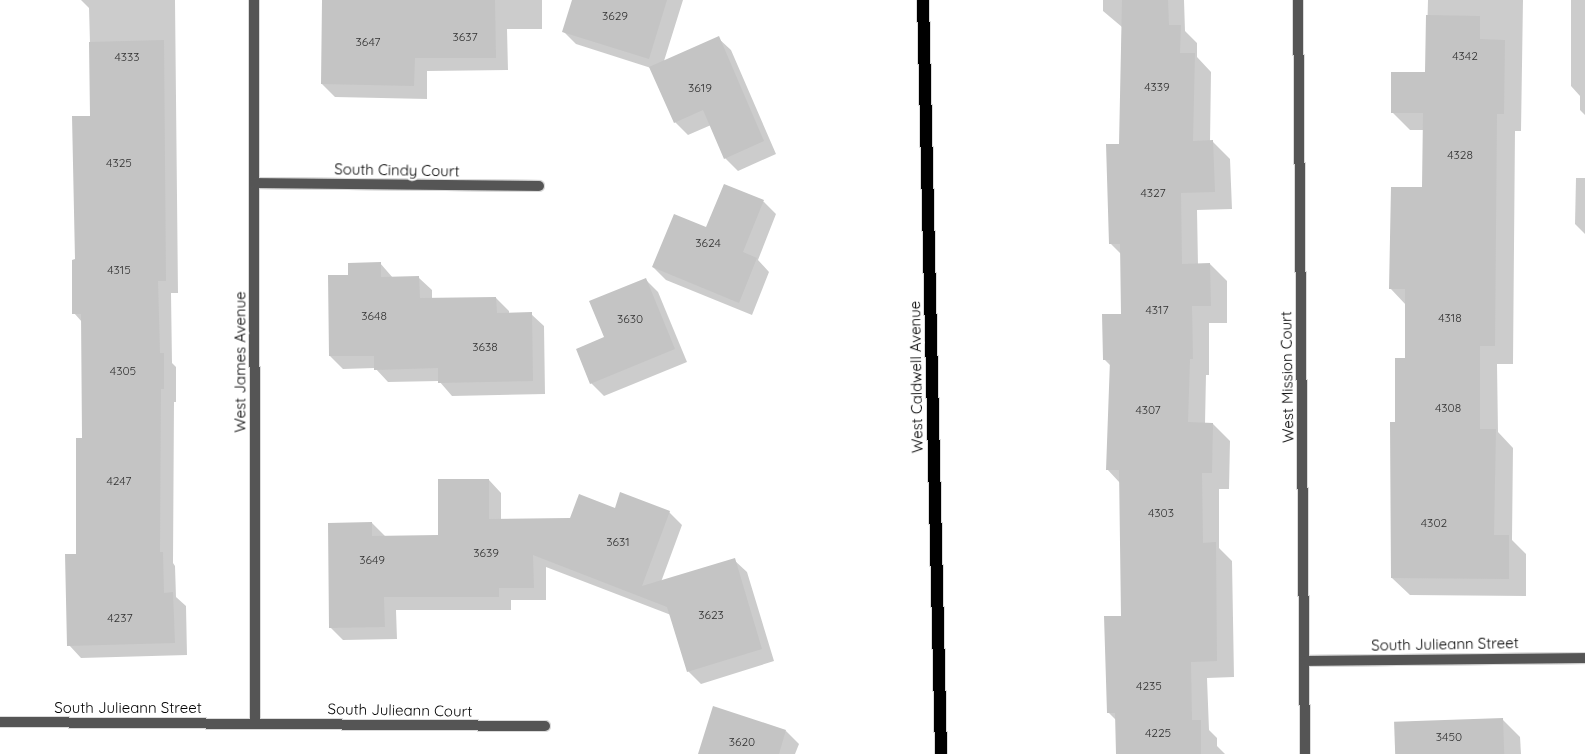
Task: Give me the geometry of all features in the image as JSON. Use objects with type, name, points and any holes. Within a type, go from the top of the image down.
[{"type":"main road","name":"West Caldwell Avenue","points":[[923,0],[941,754]]},
{"type":"street","name":"West James Avenue","points":[[254,0],[255,723]]},
{"type":"street","name":"West Mission Court","points":[[1298,0],[1305,754]]},
{"type":"street","name":"South Cindy Court","points":[[255,183],[539,186]]},
{"type":"street","name":"South Julieann Street","points":[[1305,661],[1585,658]]},
{"type":"street","name":"South Julieann Street","points":[[0,722],[255,723]]},
{"type":"street","name":"South Julieann Court","points":[[255,723],[545,726]]},
{"type":"building","points":[[322,0],[495,0],[496,58],[415,58],[414,86],[321,84]]},
{"type":"building","points":[[572,0],[667,0],[649,59],[562,32]]},
{"type":"building","points":[[1122,0],[1168,0],[1169,25],[1181,25],[1180,53],[1195,53],[1193,141],[1213,140],[1215,192],[1181,193],[1182,264],[1210,263],[1211,306],[1192,306],[1193,359],[1190,359],[1188,422],[1213,423],[1212,473],[1202,473],[1203,543],[1216,542],[1217,661],[1191,662],[1192,720],[1201,720],[1201,754],[1116,754],[1115,713],[1107,713],[1104,616],[1121,616],[1119,470],[1106,470],[1110,360],[1103,360],[1102,314],[1121,314],[1120,244],[1109,244],[1106,144],[1119,144]]},
{"type":"building","points":[[1426,15],[1480,16],[1480,39],[1505,40],[1504,114],[1497,114],[1495,346],[1480,346],[1480,429],[1496,429],[1494,535],[1509,535],[1509,579],[1391,578],[1390,422],[1395,422],[1395,358],[1405,358],[1405,289],[1389,289],[1391,187],[1422,187],[1423,113],[1391,113],[1391,72],[1425,72]]},
{"type":"building","points":[[719,36],[764,141],[724,159],[703,110],[674,123],[649,67]]},
{"type":"building","points":[[164,40],[166,281],[158,281],[160,353],[164,353],[164,389],[161,389],[160,552],[163,552],[164,593],[173,592],[175,643],[67,646],[65,554],[76,554],[76,438],[82,438],[81,314],[72,314],[72,260],[75,259],[72,116],[90,116],[89,42]]},
{"type":"building","points":[[724,184],[764,200],[743,252],[757,258],[739,303],[652,267],[674,214],[706,227]]},
{"type":"building","points":[[381,262],[381,277],[419,276],[420,298],[496,297],[497,313],[532,312],[533,381],[438,383],[438,368],[374,370],[374,356],[329,356],[328,275],[348,275],[348,263]]},
{"type":"building","points":[[646,278],[675,349],[590,384],[576,349],[604,337],[589,301]]},
{"type":"building","points":[[438,479],[489,479],[489,519],[570,518],[579,494],[615,508],[620,492],[670,511],[642,586],[735,558],[762,649],[687,672],[667,607],[533,555],[534,588],[499,588],[499,597],[384,597],[385,627],[329,628],[328,523],[372,522],[372,536],[438,535]]},
{"type":"building","points":[[713,706],[786,730],[779,754],[698,754]]},
{"type":"building","points":[[1503,718],[1504,754],[1395,754],[1394,722]]}]
